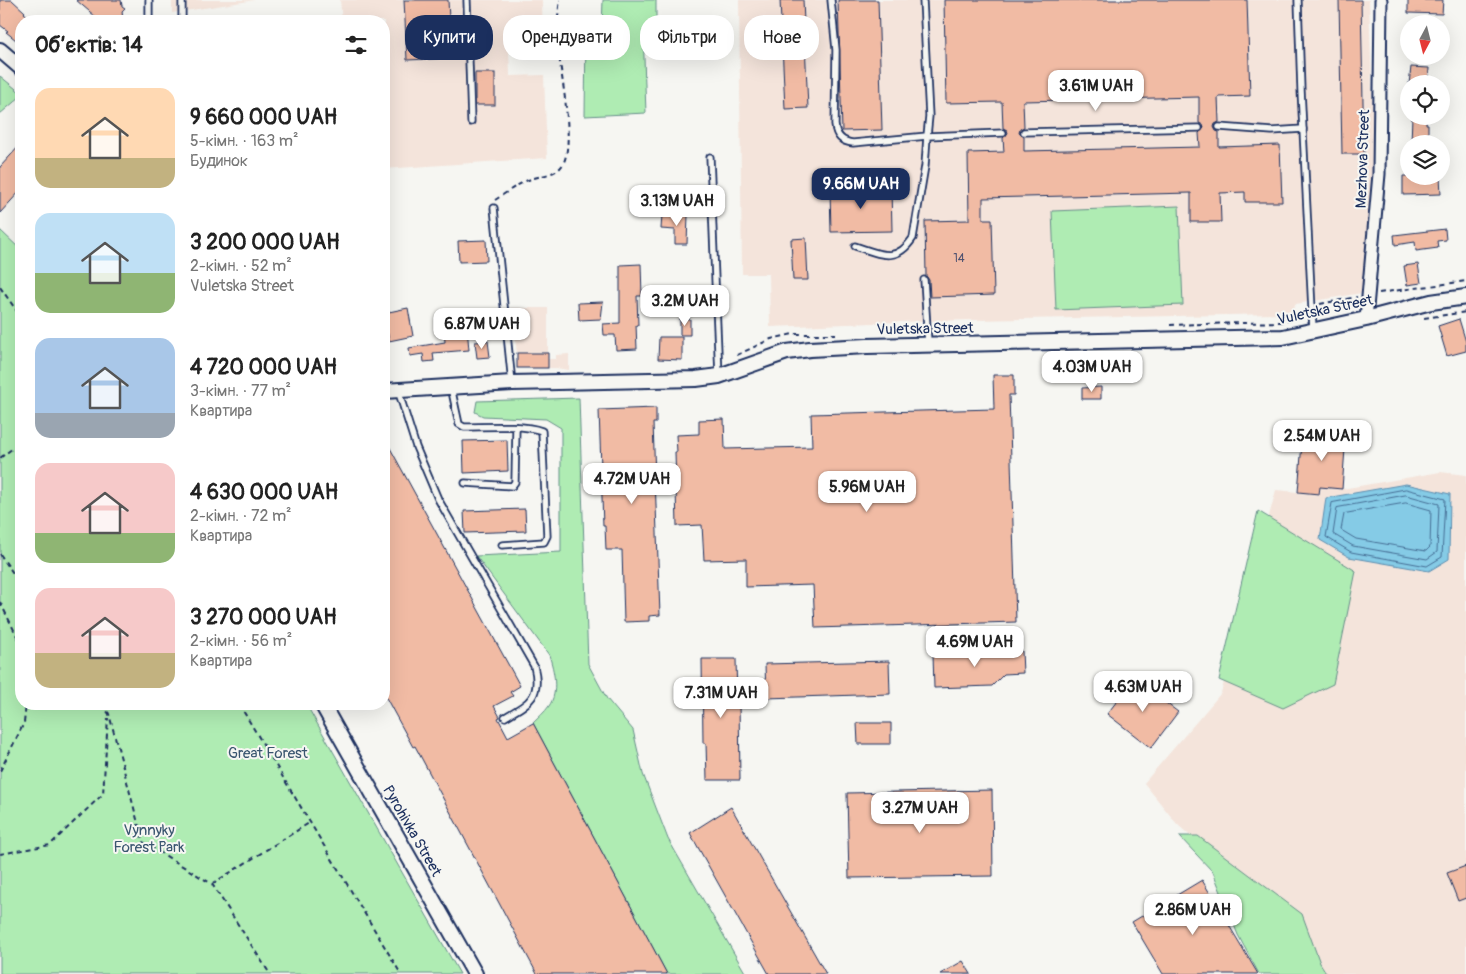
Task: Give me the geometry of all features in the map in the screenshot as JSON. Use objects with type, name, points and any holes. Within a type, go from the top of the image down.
[{"type":"street","name":"Mezhova Street","points":[[1366,319],[1380,174],[1381,0]]},
{"type":"street","points":[[0,50],[15,63]]},
{"type":"street","name":"Vuletska Street","points":[[390,391],[512,383],[696,379],[719,376],[787,352],[810,349],[867,346],[1283,337],[1366,319],[1431,302],[1466,297]]},
{"type":"street","name":"Pyrohivka Street","points":[[325,710],[475,974]]},
{"type":"lane","points":[[149,0],[149,15]]},
{"type":"lane","points":[[182,0],[182,15]]},
{"type":"lane","points":[[467,0],[471,122]]},
{"type":"lane","points":[[831,0],[836,50],[834,125],[838,136],[848,142],[854,142],[1003,132]]},
{"type":"lane","points":[[855,246],[876,253],[894,255],[907,247],[913,238],[925,166],[929,116],[923,0]]},
{"type":"lane","points":[[1298,0],[1313,330]]},
{"type":"lane","points":[[1219,127],[1272,131],[1303,128]]},
{"type":"lane","points":[[1024,132],[1199,128]]},
{"type":"lane","points":[[710,157],[719,376]]},
{"type":"lane","points":[[494,205],[512,383]]},
{"type":"lane","points":[[924,280],[928,346]]},
{"type":"lane","points":[[451,387],[459,424],[464,427],[516,427],[542,431],[547,536],[544,542],[502,545]]},
{"type":"lane","points":[[398,390],[416,447],[438,499],[534,666],[537,676],[536,692],[525,706],[505,717]]},
{"type":"lane","points":[[465,483],[512,486],[515,482],[516,427]]},
{"type":"path","points":[[494,205],[528,181],[555,172],[562,167],[566,158],[568,148],[567,124],[558,52],[560,0]]},
{"type":"path","points":[[1368,295],[1466,281]]},
{"type":"path","points":[[0,287],[15,308]]},
{"type":"path","points":[[0,458],[15,447]]},
{"type":"path","points":[[0,554],[15,576]]},
{"type":"path","points":[[0,602],[15,632]]},
{"type":"path","points":[[0,771],[24,723],[25,710]]},
{"type":"path","points":[[0,854],[50,844],[103,794],[109,714],[106,710]]},
{"type":"path","points":[[108,710],[143,842],[212,884],[270,974]]},
{"type":"path","points":[[243,710],[401,974]]},
{"type":"path","points":[[212,884],[310,823]]},
{"type":"shaded area","points":[[172,0],[255,0],[172,13]]},
{"type":"shaded area","points":[[340,0],[542,0],[542,15],[503,15],[503,60],[509,60],[510,76],[544,75],[547,158],[390,169],[390,15],[341,15]]},
{"type":"shaded area","points":[[739,0],[1369,0],[1375,180],[1362,293],[1296,304],[1292,311],[1284,314],[926,321],[770,327],[769,274],[742,274]]},
{"type":"shaded area","points":[[511,308],[548,308],[548,359],[556,359],[556,355],[569,354],[569,370],[517,368]]},
{"type":"shaded area","points":[[1440,472],[1466,475],[1466,974],[1309,974],[1274,912],[1177,824],[1144,783],[1221,693],[1276,490],[1319,494],[1320,487],[1342,489]]},
{"type":"green space","points":[[603,0],[656,0],[656,15],[640,15],[640,60],[644,60],[646,113],[585,116],[586,60],[630,60],[630,15],[602,15]]},
{"type":"green space","points":[[0,76],[15,88],[15,101],[0,114]]},
{"type":"green space","points":[[1179,206],[1183,305],[1056,310],[1052,211]]},
{"type":"green space","name":"Vynnyky Forest Park","points":[[0,230],[15,244],[15,710],[309,710],[460,974],[0,974]]},
{"type":"green space","points":[[579,398],[588,664],[607,699],[633,730],[643,774],[668,839],[746,974],[667,974],[533,723],[547,708],[554,694],[554,674],[549,655],[476,556],[561,552],[561,428],[546,419],[483,416],[475,412],[477,401]]},
{"type":"green space","points":[[1258,511],[1356,571],[1333,684],[1283,708],[1219,680]]},
{"type":"green space","points":[[1179,836],[1198,836],[1302,914],[1320,963],[1327,974],[1259,974],[1238,935],[1213,872]]},
{"type":"water","points":[[1406,484],[1450,494],[1449,559],[1429,571],[1349,557],[1320,540],[1326,498]]},
{"type":"building","points":[[0,0],[12,0],[26,15],[15,15],[15,39],[0,25]]},
{"type":"building","points":[[76,0],[121,0],[122,6],[125,8],[122,11],[122,15],[94,15]]},
{"type":"building","points":[[404,0],[448,0],[449,15],[405,15],[405,20]]},
{"type":"building","points":[[780,0],[803,0],[804,15],[781,15]]},
{"type":"building","points":[[838,0],[878,0],[882,130],[842,131]]},
{"type":"building","points":[[944,0],[1247,0],[1250,96],[1218,97],[1219,122],[1214,127],[1219,132],[1219,147],[1280,145],[1282,202],[1245,202],[1245,192],[1220,193],[1221,222],[1191,222],[1191,193],[983,198],[983,219],[992,219],[994,295],[930,297],[929,280],[926,276],[925,221],[969,220],[968,153],[1004,152],[1003,138],[1008,133],[1003,128],[1002,102],[946,103]],"holes":[[[1199,97],[1199,123],[1204,128],[1199,133],[1200,147],[1024,151],[1024,137],[1019,133],[1020,129],[1024,127],[1023,101]]]},
{"type":"building","points":[[1339,0],[1361,0],[1364,154],[1342,154]]},
{"type":"building","points":[[1408,0],[1443,0],[1442,14],[1408,13]]},
{"type":"building","points":[[783,60],[806,60],[808,108],[785,109]]},
{"type":"building","points":[[1411,67],[1429,68],[1429,75],[1410,75]]},
{"type":"building","points":[[475,73],[495,73],[495,105],[475,105]]},
{"type":"building","points":[[1412,125],[1428,125],[1428,135],[1411,135]]},
{"type":"building","points":[[15,151],[15,197],[0,213],[0,167]]},
{"type":"building","points":[[1403,185],[1440,185],[1441,194],[1403,195]]},
{"type":"building","points":[[891,188],[892,231],[831,232],[830,189]]},
{"type":"building","points":[[662,214],[688,215],[687,244],[675,244],[675,230],[661,229]]},
{"type":"building","points":[[1445,229],[1446,240],[1437,241],[1438,248],[1416,251],[1415,242],[1395,245],[1394,235]]},
{"type":"building","points":[[806,238],[808,280],[793,280],[791,239]]},
{"type":"building","points":[[486,240],[487,261],[459,262],[458,241]]},
{"type":"building","points":[[641,264],[642,296],[637,296],[637,349],[616,350],[615,335],[604,335],[603,324],[620,323],[620,265]]},
{"type":"building","points":[[1418,264],[1421,283],[1407,285],[1404,266]]},
{"type":"building","points":[[603,302],[601,319],[579,320],[578,303]]},
{"type":"building","points":[[408,308],[413,336],[390,341],[390,312]]},
{"type":"building","points":[[680,318],[690,319],[690,335],[680,335]]},
{"type":"building","points":[[1459,319],[1466,342],[1466,351],[1447,356],[1438,326]]},
{"type":"building","points":[[467,328],[469,350],[433,353],[434,361],[424,362],[423,354],[410,356],[409,348],[445,342],[444,330]]},
{"type":"building","points":[[659,337],[682,337],[682,360],[658,359]]},
{"type":"building","points":[[488,341],[490,357],[477,358],[475,342]]},
{"type":"building","points":[[517,353],[548,353],[548,368],[517,368]]},
{"type":"building","points":[[993,375],[1014,375],[1014,395],[1009,395],[1016,622],[815,628],[813,585],[746,587],[746,559],[704,560],[702,525],[677,526],[676,435],[699,434],[699,420],[724,419],[725,449],[812,447],[811,414],[994,409]]},
{"type":"building","points":[[1101,387],[1101,399],[1082,399],[1082,388]]},
{"type":"building","points":[[656,408],[656,423],[653,423],[660,615],[649,616],[649,621],[624,622],[622,550],[606,550],[605,526],[603,526],[599,410]]},
{"type":"building","points":[[1303,431],[1346,435],[1342,489],[1320,487],[1319,494],[1298,492]]},
{"type":"building","points":[[507,440],[508,471],[464,473],[463,441]]},
{"type":"building","points":[[390,448],[520,686],[510,692],[513,696],[494,706],[508,737],[533,723],[667,974],[537,974],[415,746],[413,747],[390,705]]},
{"type":"building","points":[[525,509],[526,531],[465,533],[464,511]]},
{"type":"building","points":[[1022,651],[1023,673],[1004,674],[992,686],[934,688],[933,654]]},
{"type":"building","points":[[702,659],[736,659],[737,701],[739,701],[740,780],[707,780],[706,743],[703,743]]},
{"type":"building","points":[[889,661],[890,694],[766,698],[765,664]]},
{"type":"building","points":[[1134,679],[1178,712],[1151,748],[1107,714]]},
{"type":"building","points":[[857,723],[891,723],[891,744],[858,744]]},
{"type":"building","points":[[992,790],[993,876],[849,878],[847,793]]},
{"type":"building","points":[[731,807],[826,974],[769,974],[690,833]]},
{"type":"building","points":[[1466,866],[1466,898],[1458,901],[1447,873]]},
{"type":"building","points":[[1202,880],[1258,974],[1163,974],[1132,922]]},
{"type":"building","points":[[963,961],[971,974],[940,974]]},
{"type":"park label","name":"Great Forest","points":[[268,753]]}]
